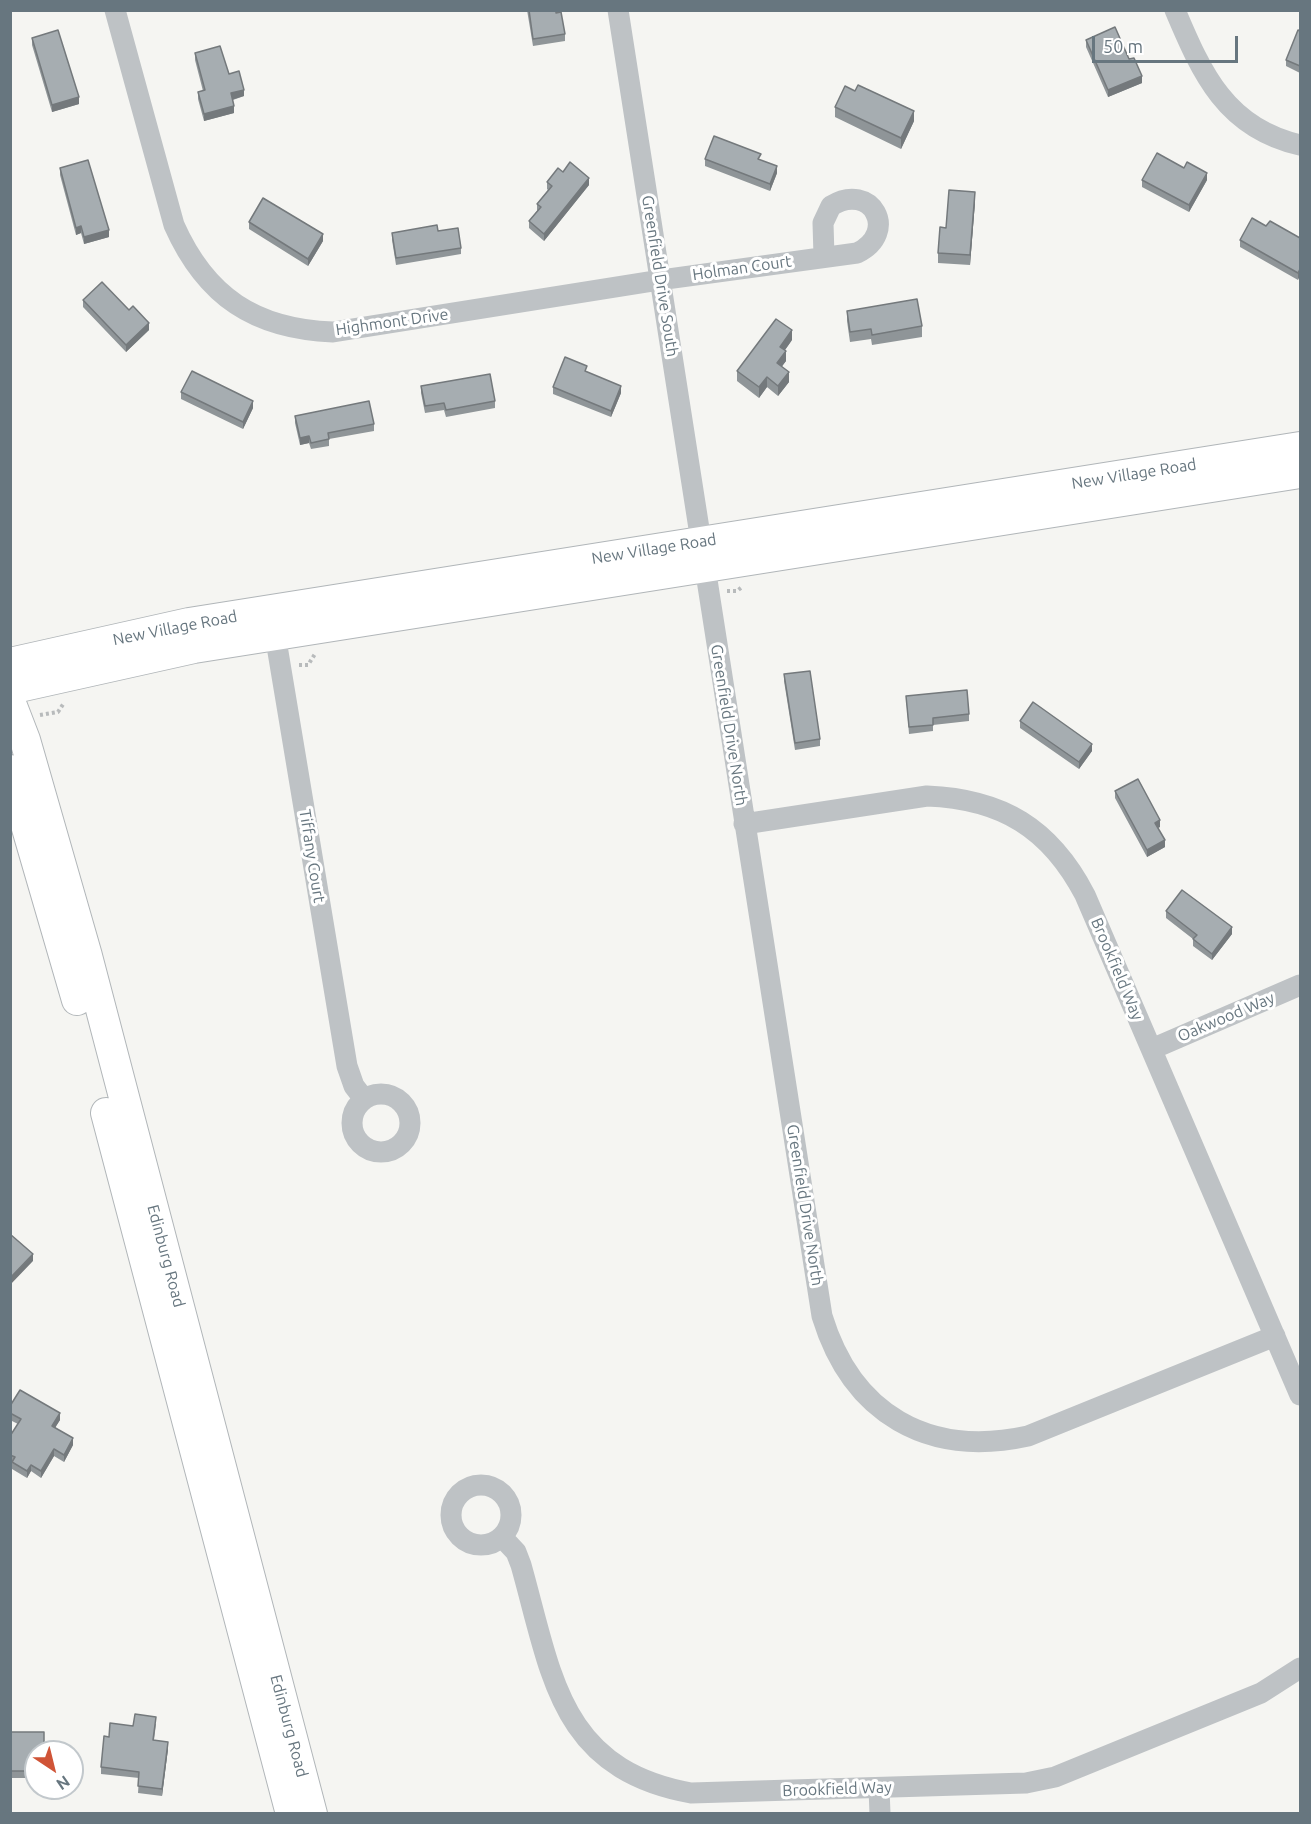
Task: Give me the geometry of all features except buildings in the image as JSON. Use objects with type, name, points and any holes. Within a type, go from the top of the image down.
[{"type":"main road","name":"New Village Road","points":[[10,663],[189,623],[273,622],[702,554],[1300,447]]},
{"type":"main road","name":"New Village Road","points":[[702,554],[1300,473]]},
{"type":"main road","name":"New Village Road","points":[[10,688],[194,648],[273,622]]},
{"type":"main road","name":"Edinburg Road","points":[[10,701],[25,740],[87,956],[312,1814]]},
{"type":"main road","name":"Edinburg Road","points":[[11,773],[66,962],[291,1814]]},
{"type":"street","name":"Highmont Drive","points":[[115,10],[174,225],[185,250],[202,276],[224,297],[270,323],[302,331],[333,332],[660,280]]},
{"type":"street","name":"Greenfield Drive South","points":[[618,10],[702,554]]},
{"type":"street","points":[[1175,10],[1200,69],[1217,94],[1239,115],[1262,130],[1300,145]]},
{"type":"street","name":"Holman Court","points":[[660,280],[824,256]]},
{"type":"street","name":"Greenfield Drive North","points":[[702,554],[822,1316],[830,1343],[841,1365],[857,1388],[900,1423],[926,1434],[976,1443],[1001,1442],[1028,1436],[1275,1336]]},
{"type":"street","name":"Tiffany Court","points":[[273,622],[346,1066],[354,1086],[364,1099]]},
{"type":"street","name":"Brookfield Way","points":[[744,824],[927,796],[956,797],[983,803],[1010,814],[1034,829],[1055,848],[1072,871],[1152,1049],[1300,1395]]},
{"type":"street","name":"Oakwood Way","points":[[1152,1049],[1300,985]]},
{"type":"street","name":"Brookfield Way","points":[[502,1537],[516,1552],[561,1701],[575,1725],[595,1748],[614,1764],[640,1780],[691,1793],[1026,1783],[1054,1777],[1261,1693],[1300,1668]]},
{"type":"street","points":[[879,1788],[880,1814]]}]
